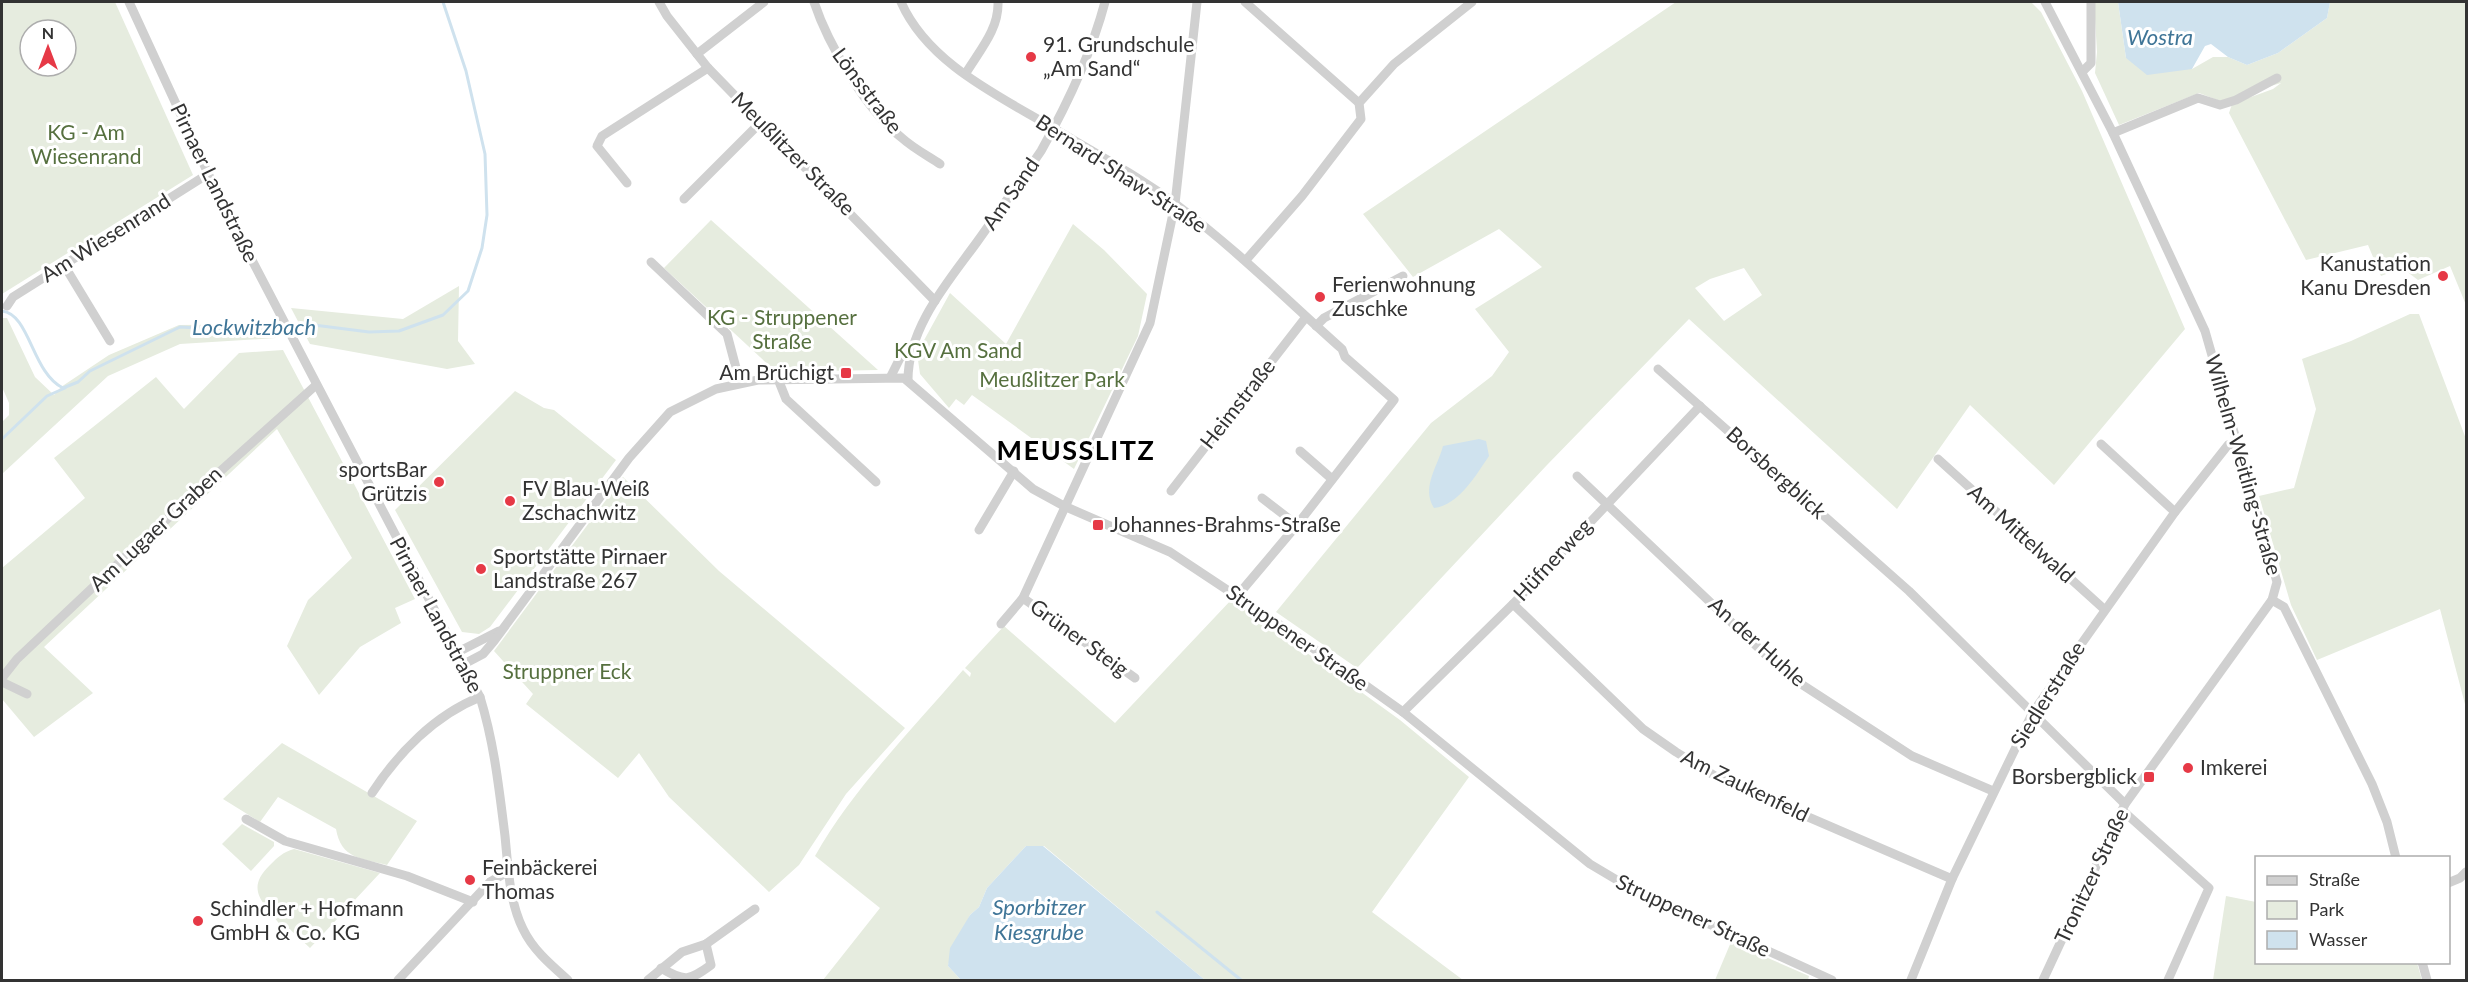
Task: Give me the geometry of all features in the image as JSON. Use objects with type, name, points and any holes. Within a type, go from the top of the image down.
[{"type":"street","name":"Pirnaer Landstraße","points":[[129,2],[208,174],[279,315],[480,697],[489,723],[496,758],[512,897],[523,930],[537,952],[568,981]]},
{"type":"street","name":"Meußlitzer Straße","points":[[659,2],[667,16],[708,68],[935,301]]},
{"type":"street","points":[[697,54],[764,2]]},
{"type":"street","name":"Lönsstraße","points":[[814,2],[821,23],[839,60],[872,104],[900,137],[940,164]]},
{"type":"street","name":"Bernard-Shaw-Straße","points":[[901,2],[924,38],[952,65],[988,90],[1175,204],[1246,260],[1342,349],[1345,357],[1394,400],[1332,479]]},
{"type":"street","points":[[966,73],[991,34],[998,16],[998,2]]},
{"type":"street","name":"Am Sand","points":[[891,376],[900,358],[913,344],[935,301],[1041,152],[1080,78],[1105,2]]},
{"type":"street","points":[[1001,624],[1023,598],[1064,506],[1145,338],[1157,298],[1175,204],[1197,2]]},
{"type":"street","points":[[1245,2],[1359,103],[1361,119],[1302,196],[1246,260]]},
{"type":"street","points":[[1359,103],[1394,64],[1443,22],[1472,2]]},
{"type":"street","name":"Wilhelm-Weitling-Straße","points":[[2045,2],[2113,133],[2205,332],[2277,582],[2272,600],[2284,607],[2372,784],[2387,822],[2396,856]]},
{"type":"street","points":[[2082,72],[2091,63],[2091,2]]},
{"type":"street","points":[[627,183],[597,146],[602,136],[708,68]]},
{"type":"street","points":[[2113,133],[2198,98],[2220,105],[2236,100],[2277,78]]},
{"type":"street","points":[[684,199],[760,123]]},
{"type":"street","name":"Am Wiesenrand","points":[[7,306],[13,297],[208,174]]},
{"type":"street","points":[[651,262],[727,334],[740,383]]},
{"type":"street","points":[[64,265],[110,341]]},
{"type":"street","points":[[1316,326],[1324,318],[1402,276]]},
{"type":"street","name":"Heimstraße","points":[[1171,490],[1306,318]]},
{"type":"street","name":"Am Sand","points":[[908,380],[913,344]]},
{"type":"street","name":"Borsbergblick","points":[[1658,369],[1909,591],[2033,712],[2123,807],[2209,888],[2168,981]]},
{"type":"street","name":"Struppener Straße","points":[[464,664],[483,654],[662,419],[698,396],[740,383],[778,379],[891,376],[908,380],[1034,489],[1064,506],[1170,552],[1238,595],[1403,712],[1590,864],[1614,880],[1832,981]]},
{"type":"street","points":[[778,379],[786,399],[876,483]]},
{"type":"street","name":"Am Lugaer Graben","points":[[27,694],[2,680],[17,659],[125,557],[315,386]]},
{"type":"street","name":"Hüfnerweg","points":[[1403,712],[1513,604],[1700,405]]},
{"type":"street","name":"Siedlerstraße","points":[[1911,981],[1952,879],[2033,712],[2175,512],[2228,445],[2237,443]]},
{"type":"street","points":[[2102,444],[2175,512]]},
{"type":"street","points":[[1238,595],[1332,479],[1300,451]]},
{"type":"street","name":"Am Mittelwald","points":[[1938,459],[2104,609]]},
{"type":"street","points":[[979,530],[1014,471]]},
{"type":"street","name":"An der Huhle","points":[[1577,476],[1608,502],[1767,656],[1795,680],[1912,756],[1993,791]]},
{"type":"street","points":[[1262,498],[1297,525]]},
{"type":"street","name":"Grüner Steig","points":[[1023,598],[1135,678]]},
{"type":"street","name":"Tronitzer Straße","points":[[2043,981],[2123,807],[2272,600]]},
{"type":"street","name":"Am Zaukenfeld","points":[[1513,604],[1643,729],[1676,752],[1720,779],[1952,879]]},
{"type":"street","name":"Struppener Straße","points":[[458,652],[501,629]]},
{"type":"street","points":[[372,793],[391,764],[424,733],[468,702],[480,697]]},
{"type":"street","points":[[246,819],[285,841],[407,876],[473,902]]},
{"type":"street","points":[[398,981],[490,882],[508,871]]},
{"type":"street","points":[[2450,882],[2466,872]]},
{"type":"street","points":[[648,981],[682,952],[706,944],[754,909]]},
{"type":"street","points":[[661,968],[677,978],[693,979],[711,965],[706,944]]},
{"type":"street","points":[[2422,964],[2427,981]]},
{"type":"green space","name":"KG - Am Wiesenrand","points":[[2,2],[115,2],[193,175],[2,294]]},
{"type":"green space","points":[[1676,2],[2031,2],[2041,12],[2082,91],[2185,329],[2054,485],[1970,405],[1897,509],[1689,319],[1547,465],[1357,668],[1276,612],[1431,423],[1492,376],[1509,352],[1475,309],[1542,267],[1499,229],[1413,277],[1363,214]],"holes":[[[1744,268],[1762,295],[1724,321],[1695,288],[1710,279]]]},
{"type":"green space","points":[[2094,2],[2118,2],[2126,58],[2192,69],[2213,57],[2228,57],[2247,65],[2278,53],[2327,18],[2330,2],[2466,2],[2466,305],[2450,266],[2418,280],[2402,268],[2381,276],[2368,245],[2306,260],[2229,113],[2232,104],[2273,89],[2281,83],[2220,101],[2199,93],[2119,125],[2095,73],[2097,52]]},
{"type":"green space","name":"KG - Struppener Straße","points":[[711,220],[878,370],[776,372],[664,268]]},
{"type":"green space","name":"Meußlitzer Park","points":[[1073,224],[1104,250],[1147,294],[1138,336],[1074,469],[972,395],[964,405],[956,399],[949,408],[920,374],[917,353],[950,293],[1006,344]]},
{"type":"green space","points":[[459,286],[458,341],[475,364],[447,369],[310,344],[291,308],[403,319]]},
{"type":"green space","points":[[2410,314],[2419,314],[2466,439],[2466,708],[2440,609],[2317,660],[2291,605],[2259,496],[2294,488],[2316,409],[2302,359],[2351,341]]},
{"type":"green space","points":[[2,318],[7,318],[35,377],[54,395],[61,387],[109,355],[179,325],[268,324],[276,338],[180,344],[108,376],[2,474],[2,422],[9,415],[9,403],[2,387]]},
{"type":"green space","points":[[283,350],[415,599],[395,608],[401,623],[360,647],[319,695],[287,646],[308,600],[352,558],[277,429],[44,647],[93,693],[34,737],[2,699],[2,568],[85,498],[54,458],[156,377],[184,409],[239,353]]},
{"type":"green space","name":"Sportstätte Pirnaer Landstraße 267","points":[[515,391],[544,408],[554,410],[616,460],[490,627],[479,634],[462,632],[395,510]]},
{"type":"green space","name":"Struppner Eck","points":[[623,477],[719,571],[905,728],[846,794],[799,865],[769,892],[669,797],[639,753],[618,778],[526,704],[533,694],[494,651]]},
{"type":"green space","points":[[1232,599],[1400,720],[1469,777],[1372,912],[1463,980],[1205,980],[1044,846],[1026,846],[987,888],[979,907],[970,915],[951,954],[948,966],[961,980],[823,980],[880,908],[815,856],[847,806],[963,670],[970,677],[971,673],[965,668],[1004,626],[1115,723]]},
{"type":"green space","points":[[282,743],[417,821],[387,865],[347,852],[342,846],[336,829],[278,797],[260,822],[223,799]]},
{"type":"green space","points":[[242,824],[274,842],[274,846],[251,871],[222,844]]},
{"type":"green space","points":[[294,849],[380,873],[310,948],[283,923],[281,926],[259,896],[258,882],[262,874],[281,855]]},
{"type":"green space","points":[[2226,896],[2255,902],[2255,964],[2417,964],[2422,980],[2213,980]]},
{"type":"green space","points":[[1731,942],[1809,976],[1808,980],[1715,980]]},
{"type":"water","name":"Wostra","points":[[2118,2],[2330,2],[2327,18],[2278,53],[2247,65],[2228,57],[2211,44],[2205,46],[2192,69],[2147,75],[2126,58]]},
{"type":"water","points":[[1479,439],[1486,441],[1489,456],[1459,495],[1443,506],[1434,508],[1430,500],[1430,484],[1443,446]]},
{"type":"water","name":"Sporbitzer Kiesgrube","points":[[1026,846],[1043,846],[1205,980],[961,980],[948,966],[950,948],[970,915],[979,907],[987,888]]},
{"type":"waterway","name":"Lockwitzbach","points":[[2,311],[19,322],[44,370],[63,388],[78,382],[90,371],[180,327],[233,330],[306,324],[369,332],[399,331],[443,315],[468,291],[482,248],[487,215],[485,154],[466,71],[443,2]]},
{"type":"waterway","points":[[2,439],[47,396],[65,388]]},
{"type":"waterway","points":[[1157,912],[1241,980]]},
{"type":"place","name":"91. Grundschule „Am Sand“","points":[[1031,57]]},
{"type":"place","name":"Kanustation Kanu Dresden","points":[[2443,276]]},
{"type":"place","name":"Ferienwohnung Zuschke","points":[[1320,297]]},
{"type":"place","name":"Am Brüchigt","points":[[846,373]]},
{"type":"place","name":"sportsBar Grützis","points":[[439,482]]},
{"type":"place","name":"FV Blau-Weiß Zschachwitz","points":[[510,501]]},
{"type":"place","name":"Johannes-Brahms-Straße","points":[[1098,525]]},
{"type":"place","name":"Sportstätte Pirnaer Landstraße 267","points":[[481,569]]},
{"type":"place","name":"Imkerei","points":[[2188,768]]},
{"type":"place","name":"Borsbergblick","points":[[2149,777]]},
{"type":"place","name":"Feinbäckerei Thomas","points":[[470,880]]},
{"type":"place","name":"Schindler + Hofmann GmbH & Co. KG","points":[[198,921]]},
{"type":"district","name":"MEUSSLITZ","points":[[1076,451]]},
{"type":"park label","name":"KGV Am Sand","points":[[958,351]]}]
